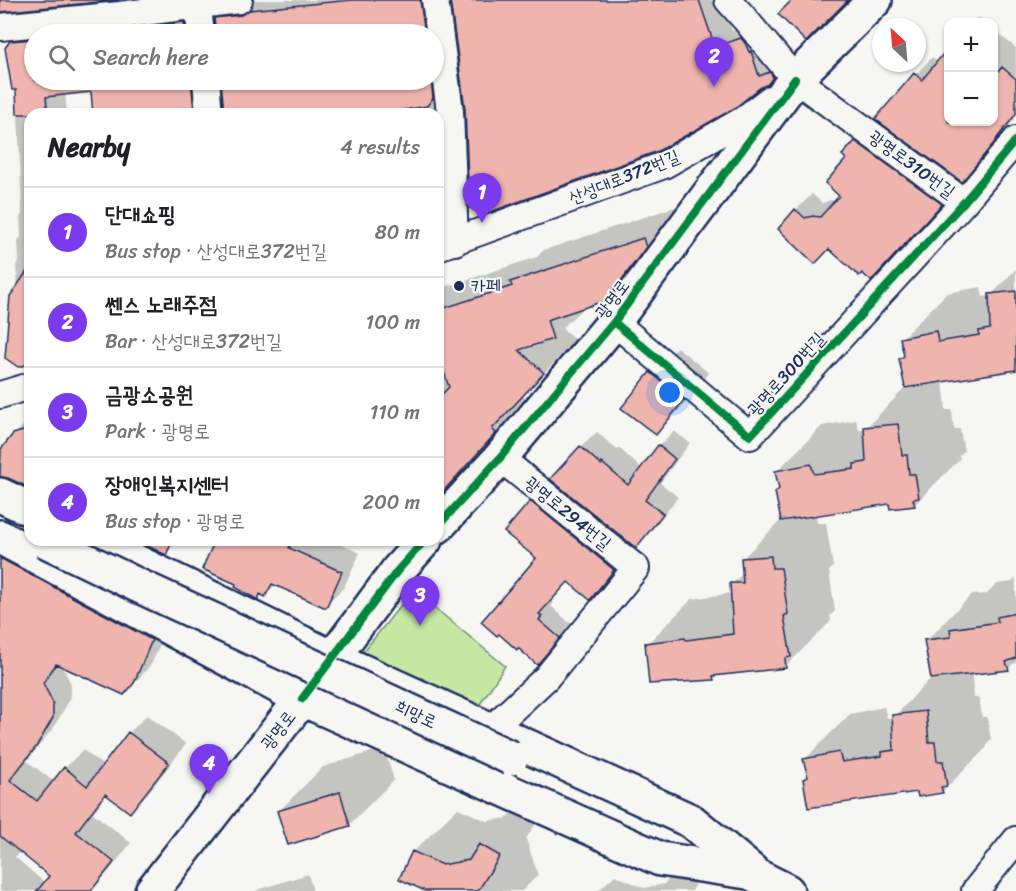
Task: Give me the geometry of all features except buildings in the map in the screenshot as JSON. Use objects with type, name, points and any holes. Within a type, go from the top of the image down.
[{"type":"main road","name":"광명로","points":[[444,519],[500,458],[614,322],[795,79],[875,0]]},
{"type":"main road","points":[[0,495],[24,506]]},
{"type":"main road","name":"희망로","points":[[0,519],[19,540]]},
{"type":"main road","points":[[30,546],[302,699],[660,860],[754,873]]},
{"type":"main road","name":"희망로","points":[[35,546],[137,585],[511,758],[754,873],[787,891]]},
{"type":"main road","points":[[104,546],[333,658],[691,821],[754,873]]},
{"type":"main road","name":"광명로","points":[[152,891],[302,699],[398,570],[420,546]]},
{"type":"street","points":[[30,24],[239,0]]},
{"type":"street","points":[[435,0],[438,24]]},
{"type":"street","name":"광명로310번길","points":[[728,0],[795,79],[964,202],[1016,140]]},
{"type":"street","points":[[198,3],[200,24]]},
{"type":"street","points":[[0,27],[24,25]]},
{"type":"street","points":[[444,67],[450,111],[446,244]]},
{"type":"street","name":"산성대로372번길","points":[[446,244],[664,165],[743,120],[795,79]]},
{"type":"street","points":[[207,90],[208,108]]},
{"type":"street","name":"광명로300번길","points":[[614,322],[750,436],[964,202]]},
{"type":"street","points":[[0,395],[24,388]]},
{"type":"street","name":"광명로294번길","points":[[491,729],[546,678],[636,568],[500,458]]},
{"type":"street","points":[[975,891],[1016,840]]},
{"type":"green space","points":[[413,590],[505,666],[473,715],[355,662]]},
{"type":"cycle path","points":[[444,519],[500,458],[614,322],[795,79]]},
{"type":"cycle path","points":[[614,322],[750,436],[964,202],[1016,140]]},
{"type":"cycle path","points":[[302,699],[398,570],[420,546]]},
{"type":"place","name":"쎈스 노래주점","points":[[714,87]]},
{"type":"place","name":"단대쇼핑","points":[[482,223]]},
{"type":"place","name":"카페","points":[[459,286]]},
{"type":"place","name":"금광소공원","points":[[420,626]]},
{"type":"place","name":"장애인복지센터","points":[[209,794]]}]
